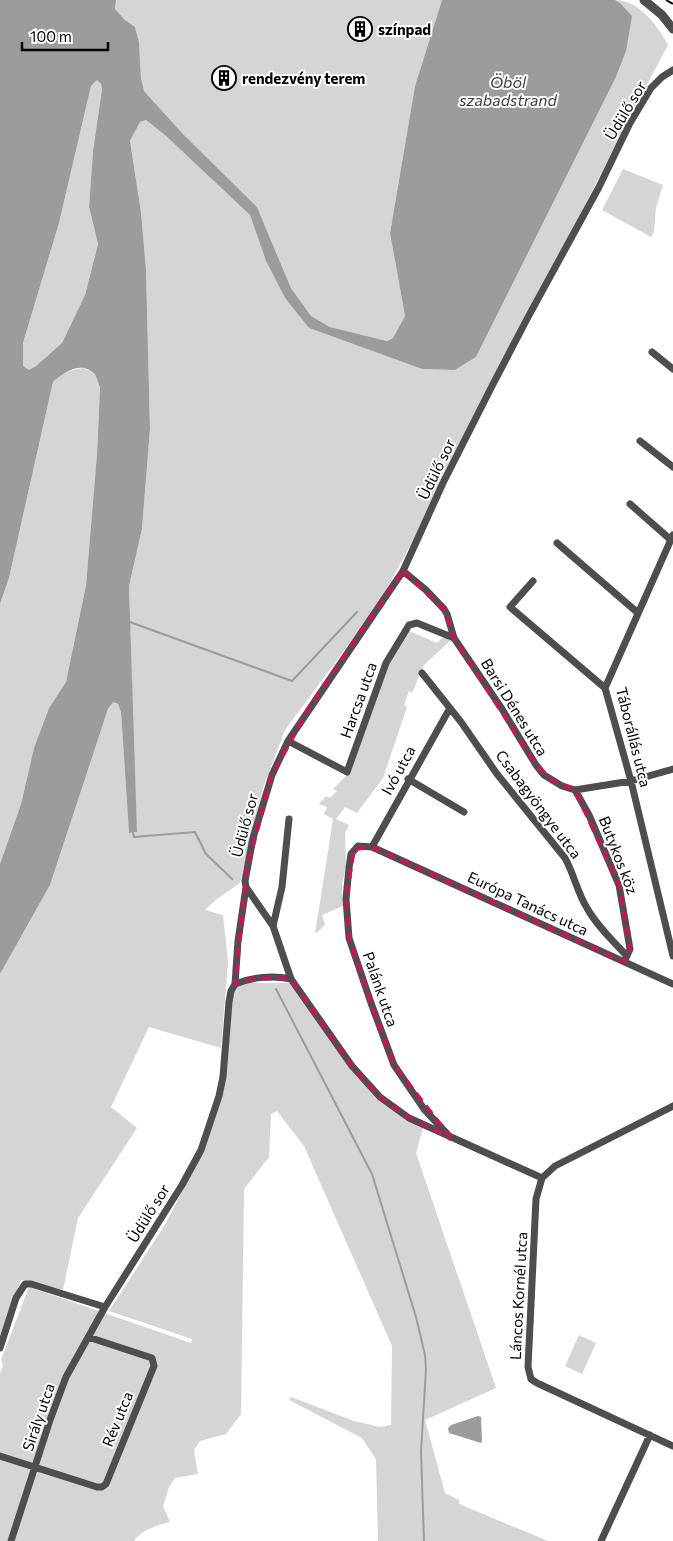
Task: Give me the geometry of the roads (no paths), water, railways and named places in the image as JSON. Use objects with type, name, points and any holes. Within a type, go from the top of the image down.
[{"type":"street","points":[[644,0],[662,15],[673,29]]},
{"type":"street","name":"Üdülő sor","points":[[105,1308],[182,1185],[201,1150],[219,1096],[223,1077],[229,1002],[231,991],[235,984],[247,868],[272,775],[288,741],[403,571],[443,483],[491,388],[526,319],[595,195],[630,123],[651,88],[662,77],[673,70]]},
{"type":"street","points":[[652,352],[673,369]]},
{"type":"street","points":[[640,441],[673,467]]},
{"type":"street","points":[[630,504],[672,538]]},
{"type":"street","name":"Táborállás utca","points":[[672,538],[605,688],[631,781],[673,956]]},
{"type":"street","points":[[557,543],[638,613]]},
{"type":"street","name":"Barsi Dénes utca","points":[[403,571],[426,590],[444,609],[454,638],[502,709],[536,766],[552,780],[575,790]]},
{"type":"street","points":[[533,581],[510,607],[605,688]]},
{"type":"street","name":"Harcsa utca","points":[[288,741],[347,772],[386,664],[409,625],[418,623],[454,638]]},
{"type":"street","name":"Csabagyöngye utca","points":[[422,672],[497,774],[565,858],[572,870],[586,907],[626,959]]},
{"type":"street","name":"Ivó utca","points":[[372,846],[408,779],[450,708]]},
{"type":"street","points":[[575,790],[631,781],[673,769]]},
{"type":"street","points":[[408,779],[464,812]]},
{"type":"street","name":"Butykos köz","points":[[575,790],[589,815],[619,885],[630,942],[630,949],[626,959]]},
{"type":"street","points":[[273,926],[282,887],[289,819]]},
{"type":"street","name":"Palánk utca","points":[[372,846],[358,846],[351,854],[346,899],[349,938],[394,1065],[424,1109],[450,1137]]},
{"type":"street","name":"Európa Tanács utca","points":[[372,846],[626,959],[673,984]]},
{"type":"street","points":[[246,887],[273,926],[291,980],[352,1066],[380,1097],[409,1118],[542,1178],[555,1166],[673,1106]]},
{"type":"street","points":[[235,984],[246,980],[272,978],[291,980]]},
{"type":"street","name":"Láncos Kornél utca","points":[[542,1178],[536,1199],[529,1375],[537,1383],[673,1446]]},
{"type":"street","points":[[0,1348],[16,1298],[25,1284],[31,1284],[105,1308]]},
{"type":"street","name":"Sirály utca","points":[[11,1541],[63,1384],[105,1308]]},
{"type":"street","name":"Rév utca","points":[[35,1468],[97,1487],[102,1487],[106,1484],[154,1366],[152,1358],[88,1337]]},
{"type":"street","points":[[600,1541],[650,1436]]},
{"type":"street","points":[[0,1456],[35,1468]]},
{"type":"water","name":"Öböl szabadstrand","points":[[0,0],[116,0],[115,9],[135,27],[139,42],[141,78],[144,91],[183,134],[257,207],[291,288],[311,316],[330,327],[387,341],[393,338],[405,316],[390,233],[415,86],[442,0],[615,0],[620,3],[632,16],[626,51],[616,77],[476,357],[455,370],[422,369],[309,328],[285,298],[266,261],[250,215],[166,136],[146,120],[140,122],[130,141],[141,212],[146,269],[150,429],[142,529],[129,586],[137,832],[129,833],[121,712],[118,704],[113,702],[108,709],[50,885],[0,974],[0,864],[21,804],[34,748],[49,708],[66,682],[86,585],[97,454],[100,387],[95,374],[87,369],[72,370],[53,382],[9,578],[0,604]],"holes":[[[97,80],[101,84],[89,207],[98,244],[85,295],[62,343],[29,370],[23,366],[23,343],[59,223],[91,86]]]},
{"type":"water","points":[[478,1416],[481,1417],[481,1443],[449,1433],[448,1428],[451,1425]]},
{"type":"waterway","points":[[127,621],[292,681],[357,612]]},
{"type":"waterway","points":[[133,833],[134,837],[195,832],[206,854],[232,879]]},
{"type":"waterway","points":[[276,989],[372,1174],[416,1317],[425,1355],[426,1369],[421,1452],[424,1541]]},
{"type":"railway","points":[[666,0],[673,4]]},
{"type":"place","name":"színpad","points":[[360,29]]},
{"type":"place","name":"rendezvény terem","points":[[224,78]]}]
